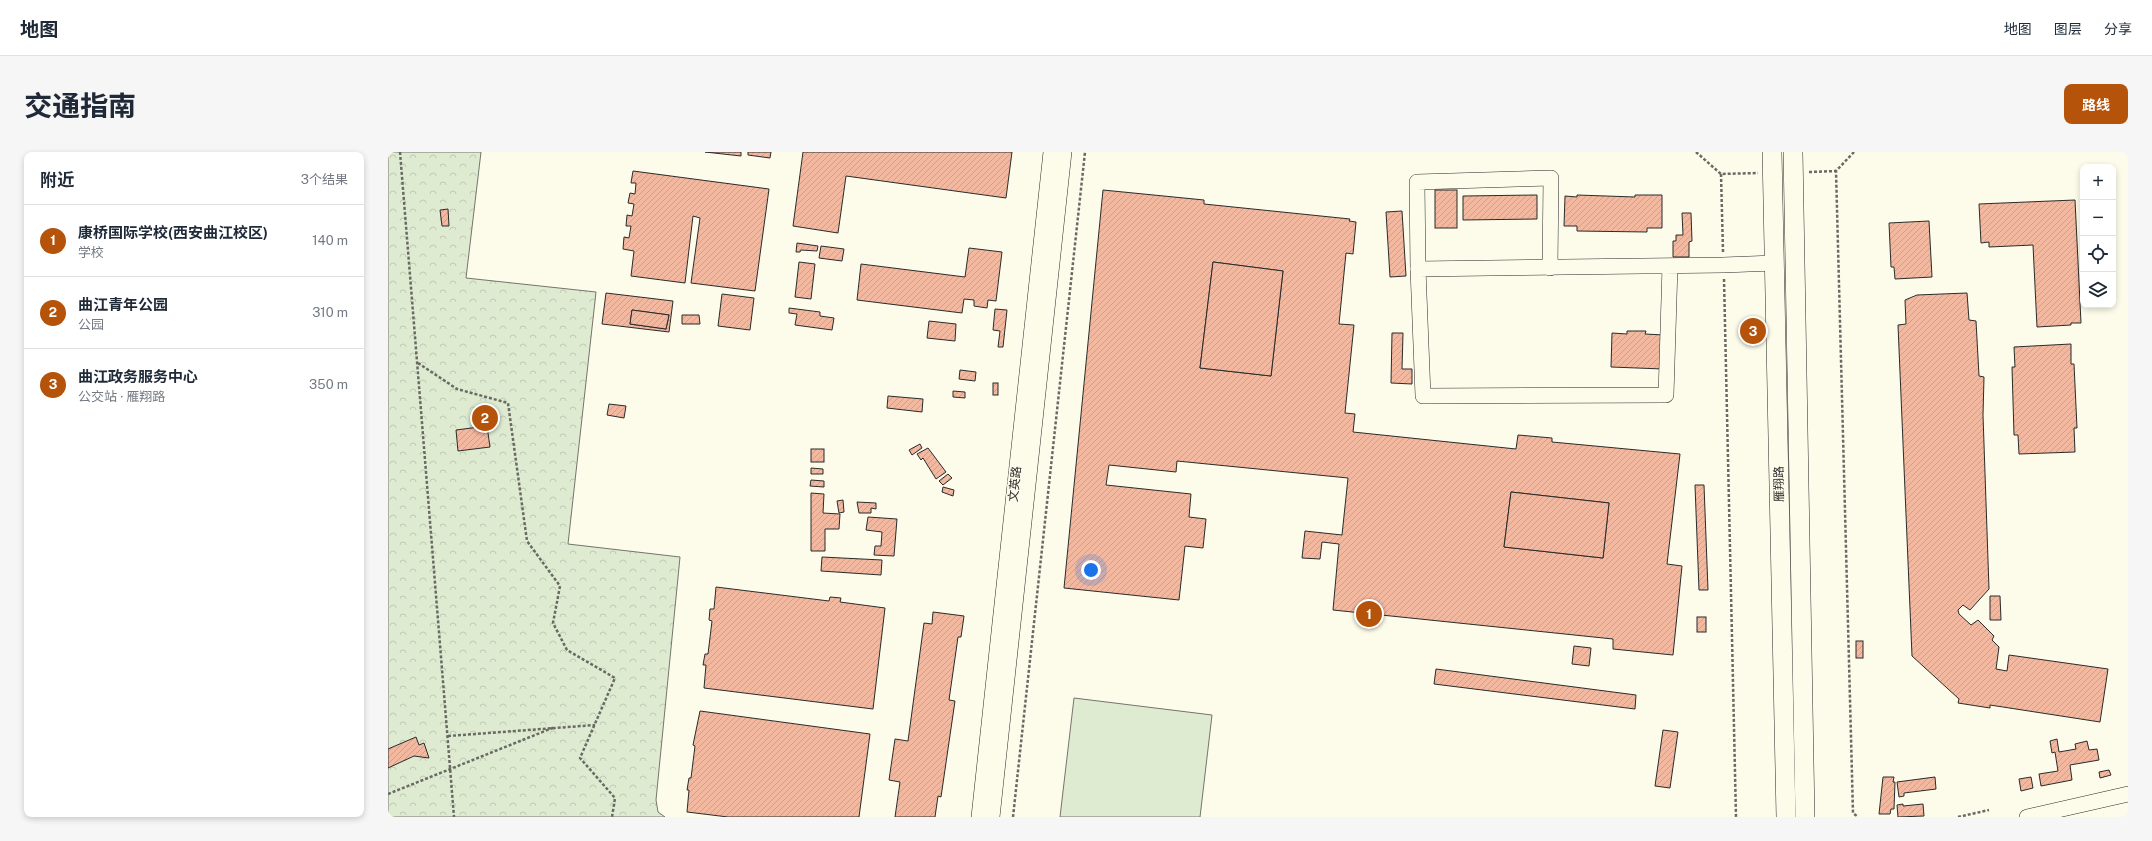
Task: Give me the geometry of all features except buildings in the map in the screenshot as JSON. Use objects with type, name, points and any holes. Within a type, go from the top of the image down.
[{"type":"main road","name":"雁翔路","points":[[1772,152],[1786,817]]},
{"type":"main road","name":"雁翔路","points":[[1793,152],[1805,817]]},
{"type":"street","name":"文英路","points":[[979,817],[1051,152]]},
{"type":"street","name":"文英路","points":[[992,817],[1064,152]]},
{"type":"street","points":[[1550,268],[1551,178],[1417,182],[1418,269],[1424,396],[1666,395],[1670,266]]},
{"type":"street","points":[[1418,269],[1670,266],[1775,263]]},
{"type":"street","points":[[2027,817],[2128,794]]},
{"type":"path","points":[[400,152],[454,817]]},
{"type":"path","points":[[1014,817],[1085,152]]},
{"type":"path","points":[[1696,152],[1722,174],[1736,817]]},
{"type":"path","points":[[1854,152],[1836,171],[1853,813],[1858,817]]},
{"type":"path","points":[[418,363],[457,389],[508,403],[528,542],[560,586],[553,622],[567,650],[615,678],[580,758],[615,798],[612,817]]},
{"type":"path","points":[[448,736],[594,725]]},
{"type":"path","points":[[388,794],[555,727]]},
{"type":"path","points":[[1958,817],[1989,810]]},
{"type":"green space","points":[[388,152],[481,152],[466,278],[596,292],[568,544],[680,557],[656,800],[658,812],[665,817],[388,817]]},
{"type":"green space","points":[[1074,698],[1212,715],[1200,817],[1060,817]]},
{"type":"place","name":"曲江政务服务中心","points":[[1753,331]]},
{"type":"place","name":"曲江青年公园","points":[[485,418]]},
{"type":"place","name":"康桥国际学校(西安曲江校区)","points":[[1369,614]]}]
